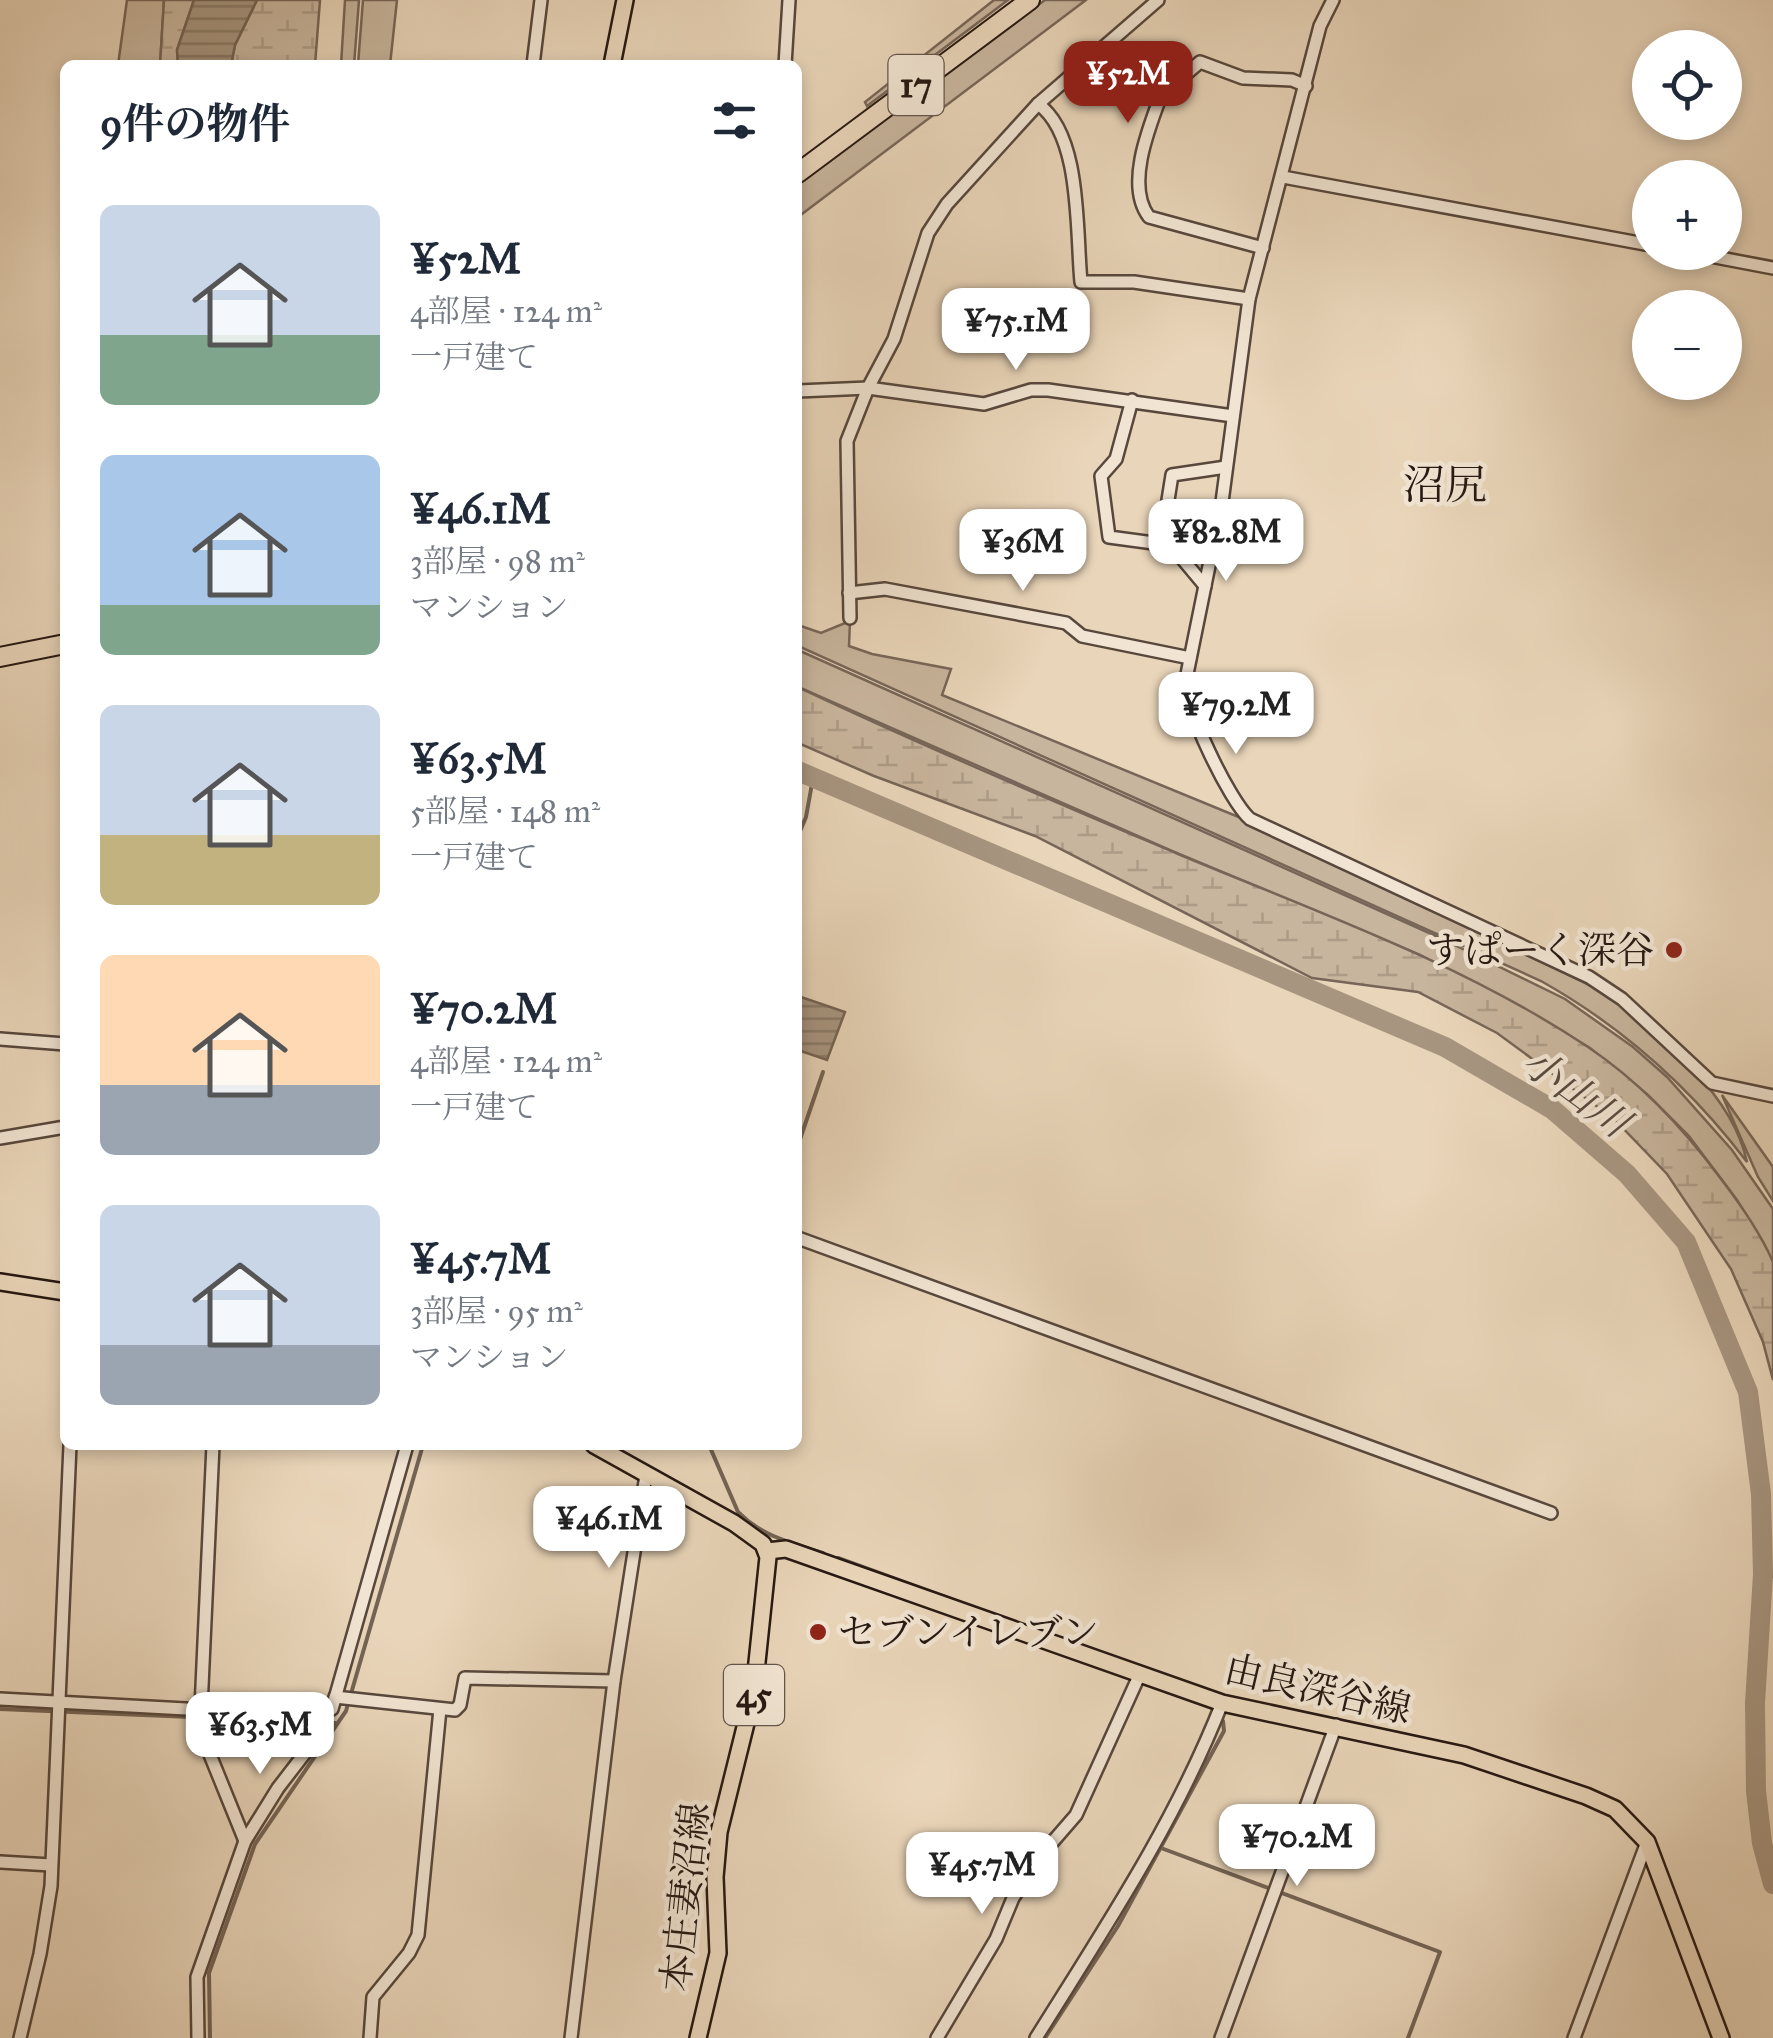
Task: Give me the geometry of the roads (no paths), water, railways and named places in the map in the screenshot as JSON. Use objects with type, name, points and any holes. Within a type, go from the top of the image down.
[{"type":"highway","name":"17","points":[[802,171],[1030,0]]},
{"type":"highway","points":[[0,657],[60,645]]},
{"type":"main road","points":[[613,60],[625,0]]},
{"type":"main road","points":[[0,1282],[60,1291]]},
{"type":"main road","points":[[603,1450],[734,1523],[757,1538],[767,1551]]},
{"type":"main road","name":"由良深谷線","points":[[767,1551],[786,1549],[1222,1703],[1464,1755],[1586,1796],[1625,1817],[1648,1842],[1721,2038]]},
{"type":"main road","name":"本庄妻沼線","points":[[698,2038],[718,1953],[719,1832],[754,1691],[767,1551]]},
{"type":"street","points":[[534,60],[541,0]]},
{"type":"street","points":[[785,60],[789,0]]},
{"type":"street","points":[[850,618],[847,441],[868,388],[894,339],[928,233],[947,204],[1038,104],[1158,0]]},
{"type":"street","points":[[1333,0],[1320,26],[1249,299],[1226,467],[1185,688],[1188,704],[1235,803],[1250,819],[1588,977],[1622,999],[1712,1083],[1773,1096]]},
{"type":"street","points":[[1263,248],[1150,217],[1140,205],[1139,176],[1147,133],[1166,82],[1180,80],[1200,62],[1243,78],[1292,80],[1306,86]]},
{"type":"street","points":[[1038,104],[1056,121],[1068,146],[1081,282],[1134,282],[1249,299]]},
{"type":"street","points":[[1283,177],[1632,242]]},
{"type":"street","points":[[1742,262],[1773,268]]},
{"type":"street","points":[[802,390],[868,388],[984,404],[1030,390],[1085,393],[1233,416]]},
{"type":"street","points":[[1132,400],[1116,460],[1101,476],[1109,537],[1162,544],[1174,550],[1205,586]]},
{"type":"street","points":[[1162,544],[1172,475],[1226,467]]},
{"type":"street","points":[[849,594],[885,589],[1030,616],[1066,623],[1082,636],[1190,658]]},
{"type":"street","points":[[0,1039],[60,1044]]},
{"type":"street","points":[[0,1138],[60,1128]]},
{"type":"street","points":[[802,1239],[1551,1512]]},
{"type":"street","points":[[20,2038],[40,1954],[51,1864],[70,1450]]},
{"type":"street","points":[[213,1450],[200,1725],[245,1841]]},
{"type":"street","points":[[0,1699],[319,1720],[330,1713],[407,1450]]},
{"type":"street","points":[[571,2038],[614,1681],[646,1475]]},
{"type":"street","points":[[938,2038],[996,1938],[1013,1898],[1043,1853],[1076,1815],[1139,1676]]},
{"type":"street","points":[[335,1697],[455,1710],[460,1705],[465,1678],[614,1681]]},
{"type":"street","points":[[1036,2038],[1124,1902],[1203,1752],[1222,1703]]},
{"type":"street","points":[[370,2038],[373,1997],[410,1953],[418,1934],[440,1709]]},
{"type":"street","points":[[198,2038],[196,1977],[245,1841],[278,1788],[315,1740],[319,1720]]},
{"type":"street","points":[[1221,2038],[1336,1725]]},
{"type":"street","points":[[1574,2038],[1648,1842]]},
{"type":"street","points":[[0,1862],[51,1864]]},
{"type":"waterway","name":"小山川","points":[[802,773],[1445,1047],[1552,1109],[1627,1174],[1686,1242],[1748,1392],[1761,1494],[1763,1574],[1755,1703],[1756,1791],[1762,1843],[1773,1884]]},
{"type":"waterway","points":[[802,826],[813,778]]},
{"type":"waterway","points":[[802,1133],[823,1072]]},
{"type":"waterway","points":[[210,2038],[209,1973],[255,1844],[346,1711],[422,1450]]},
{"type":"waterway","points":[[711,1450],[738,1512],[767,1533],[823,1553]]},
{"type":"waterway","points":[[838,1558],[978,1609]]},
{"type":"waterway","points":[[1763,1574],[1773,1576]]},
{"type":"waterway","points":[[0,1709],[335,1723]]},
{"type":"waterway","points":[[1045,2038],[1118,1926],[1224,1731],[1223,1721]]},
{"type":"waterway","points":[[1161,1848],[1440,1952],[1408,2038]]},
{"type":"place","name":"すぱーく深谷","points":[[1674,950]]},
{"type":"place","name":"セブンイレブン","points":[[818,1632]]},
{"type":"district","name":"沼尻","points":[[1445,484]]}]
